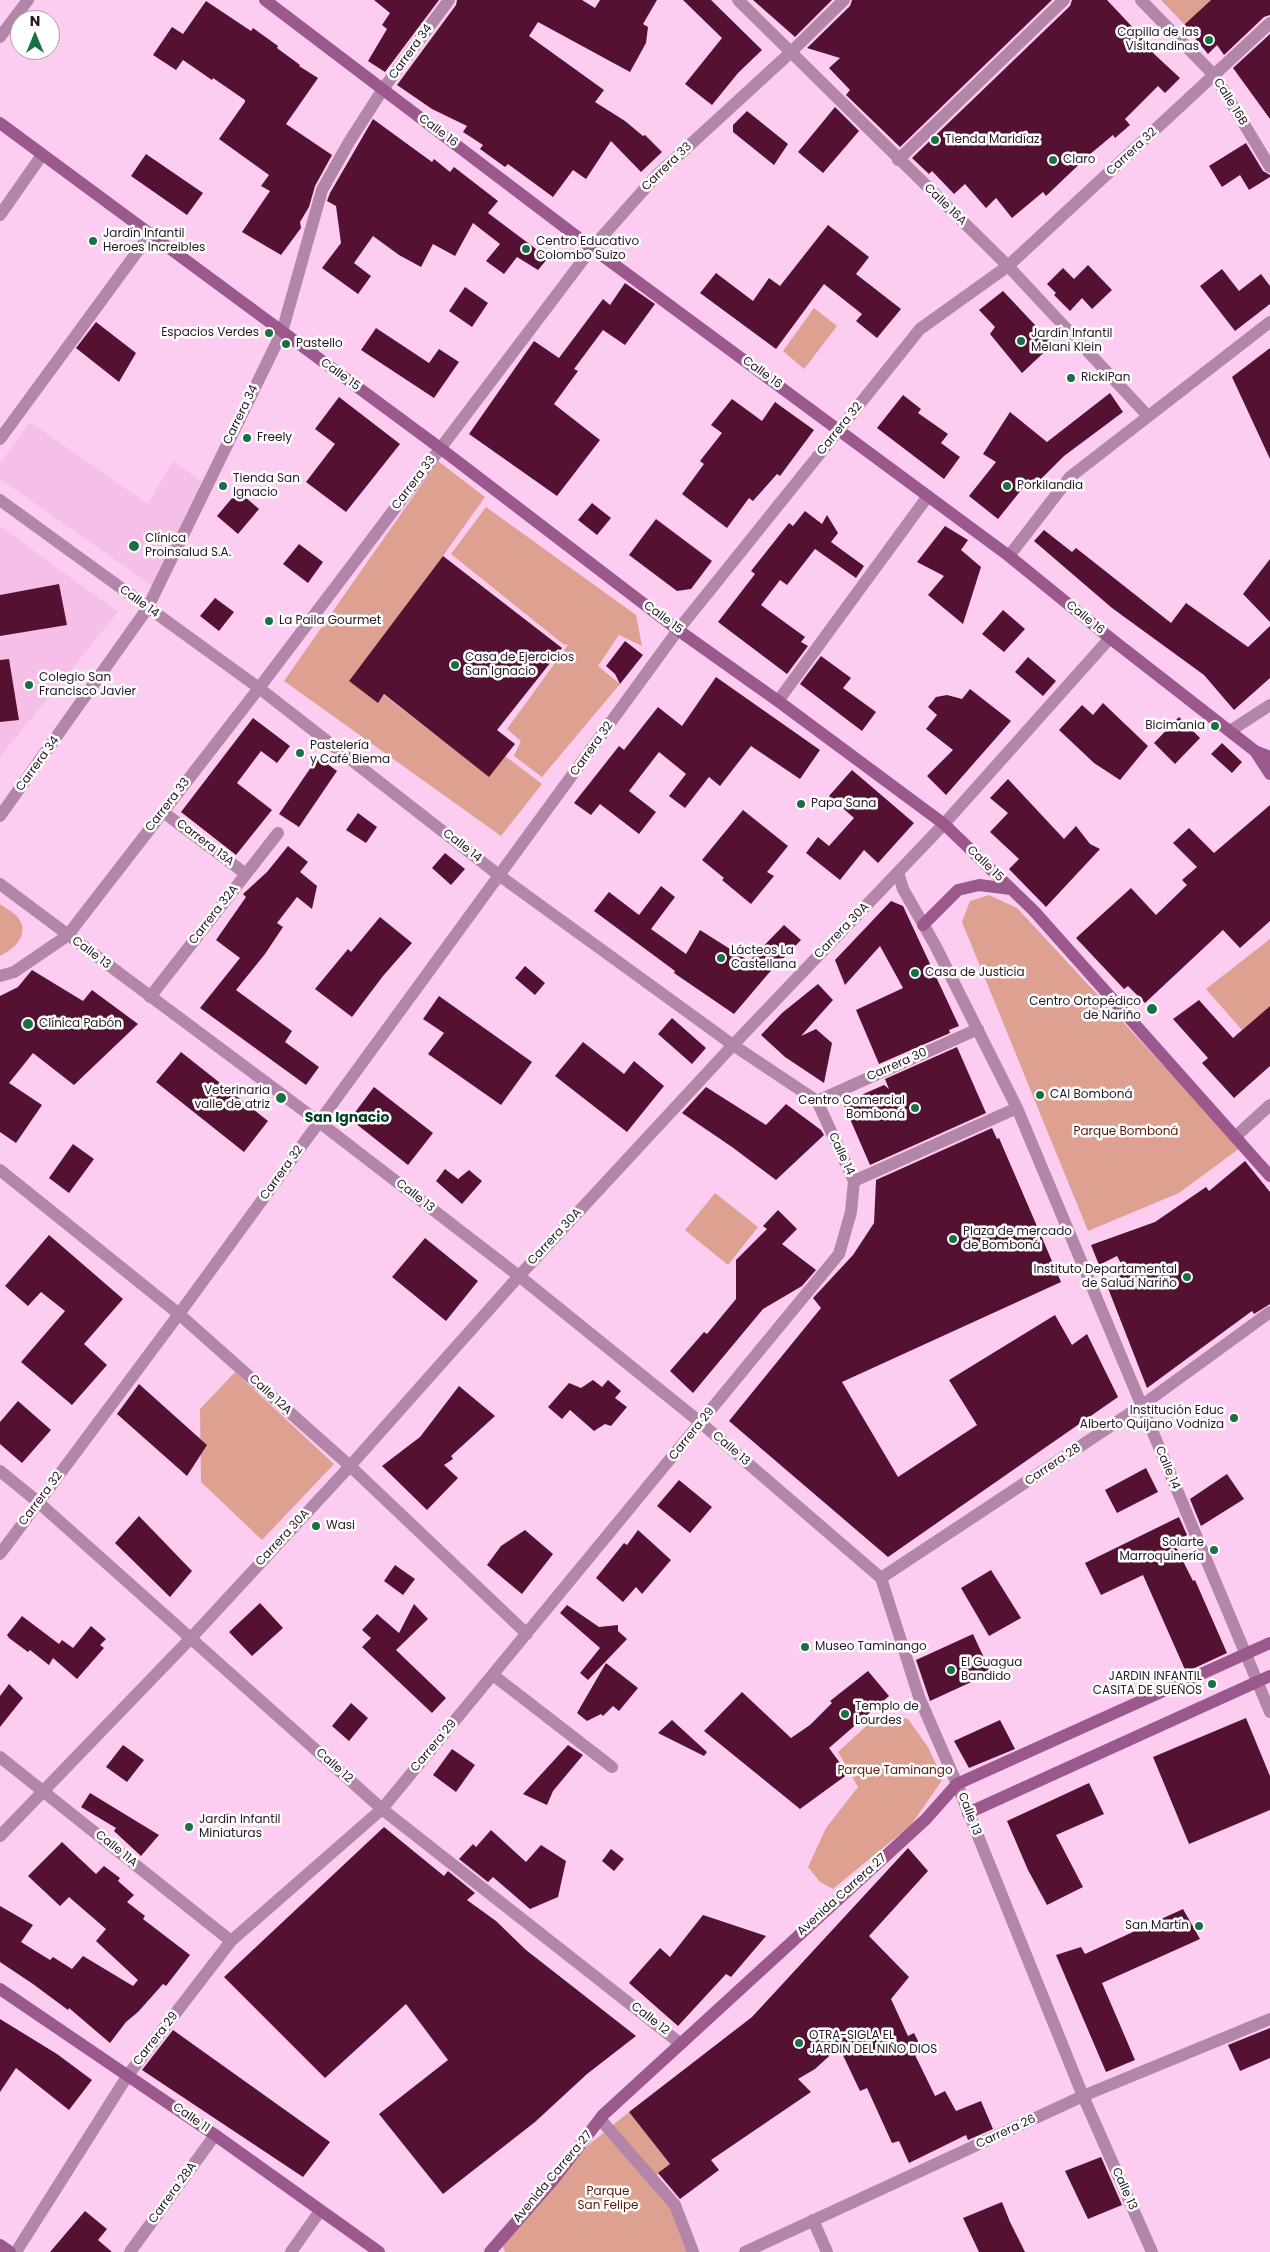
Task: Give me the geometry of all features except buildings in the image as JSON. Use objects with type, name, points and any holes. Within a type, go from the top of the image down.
[{"type":"street","points":[[0,37],[28,0]]},
{"type":"street","name":"Calle 16","points":[[265,0],[592,248],[1009,556],[1110,638],[1255,751],[1270,757]]},
{"type":"street","name":"Carrera 34","points":[[0,816],[147,609],[282,332],[322,190],[349,142],[383,89],[448,0]]},
{"type":"street","name":"Calle 16A","points":[[738,0],[898,160],[1008,266],[1147,415]]},
{"type":"street","name":"Carrera 33","points":[[0,976],[14,972],[67,936],[259,688],[592,248],[656,176],[790,53],[844,0]]},
{"type":"street","points":[[898,160],[1064,0]]},
{"type":"street","name":"Calle 16B","points":[[1141,0],[1215,76],[1270,167]]},
{"type":"street","name":"Carrera 32","points":[[0,1554],[179,1314],[678,630],[920,329],[1008,266],[1270,23]]},
{"type":"street","name":"Calle 15","points":[[0,123],[440,448],[678,630],[778,701],[944,824],[1034,911],[1270,1176]]},
{"type":"street","points":[[0,214],[42,154]]},
{"type":"street","points":[[0,439],[151,233]]},
{"type":"street","points":[[1009,556],[1070,477],[1147,415],[1270,322]]},
{"type":"street","points":[[778,701],[928,496]]},
{"type":"street","name":"Calle 14","points":[[0,500],[147,609],[259,688],[500,876],[733,1045],[816,1101],[854,1181],[847,1232]]},
{"type":"street","name":"Carrera 30A","points":[[0,1836],[191,1638],[350,1466],[519,1276],[733,1045],[944,824],[1110,638]]},
{"type":"street","points":[[1230,731],[1270,705]]},
{"type":"street","name":"Calle 16","points":[[1255,751],[1270,774]]},
{"type":"street","name":"Carrera 13A","points":[[163,812],[246,874]]},
{"type":"street","name":"Carrera 32A","points":[[150,997],[278,833]]},
{"type":"street","name":"Calle 14","points":[[898,872],[903,890],[978,1029],[1017,1108],[1270,1712]]},
{"type":"street","name":"Calle 13","points":[[0,884],[67,936],[319,1122],[519,1276],[701,1423],[881,1578],[919,1697],[957,1784],[1083,2096],[1152,2252]]},
{"type":"street","points":[[923,925],[958,890],[979,885],[1011,889]]},
{"type":"street","name":"Carrera 30","points":[[816,1101],[978,1029]]},
{"type":"street","points":[[1235,1137],[1270,1106]]},
{"type":"street","points":[[854,1181],[1017,1108]]},
{"type":"street","name":"Calle 12A","points":[[0,1170],[179,1314],[350,1466],[527,1634]]},
{"type":"street","name":"Carrera 29","points":[[16,2252],[128,2075],[231,1941],[382,1809],[839,1254],[847,1232]]},
{"type":"street","name":"Carrera 28","points":[[881,1578],[1141,1406],[1270,1312]]},
{"type":"street","name":"Calle 12","points":[[0,1471],[38,1502],[382,1809],[682,2044]]},
{"type":"street","name":"Avenida Carrera 27","points":[[492,2251],[553,2180],[600,2119],[926,1819],[957,1784],[1270,1643]]},
{"type":"street","points":[[493,1675],[612,1767]]},
{"type":"street","points":[[968,1813],[1270,1676]]},
{"type":"street","name":"Calle 11A","points":[[0,1757],[231,1941]]},
{"type":"street","name":"Calle 11","points":[[0,1989],[215,2135],[379,2252]]},
{"type":"street","name":"Carrera 26","points":[[745,2252],[1083,2096],[1270,2019]]},
{"type":"street","points":[[600,2119],[675,2205],[694,2252]]},
{"type":"street","name":"Carrera 28A","points":[[130,2252],[215,2135]]},
{"type":"street","points":[[291,2252],[320,2211]]},
{"type":"street","points":[[814,2220],[827,2252]]},
{"type":"street","points":[[0,2245],[10,2252]]},
{"type":"shaded area","name":"Clínica Proinsalud S.A.","points":[[30,422],[148,504],[173,461],[204,483],[154,587],[0,479],[0,463]]},
{"type":"shaded area","name":"Colegio San Francisco Javier","points":[[0,526],[118,612],[0,757]]},
{"type":"green space","points":[[1161,0],[1211,0],[1185,25]]},
{"type":"green space","points":[[814,308],[837,326],[804,369],[783,351]]},
{"type":"green space","points":[[438,461],[485,497],[349,681],[378,702],[384,695],[489,776],[505,756],[542,784],[501,836],[284,681]]},
{"type":"green space","points":[[486,507],[636,615],[642,646],[619,635],[598,666],[620,684],[542,777],[514,756],[521,741],[507,729],[568,645],[563,644],[451,554]]},
{"type":"green space","name":"Parque Bomboná","points":[[989,895],[1017,908],[1240,1148],[1179,1193],[1088,1231],[962,922],[970,901]]},
{"type":"green space","points":[[0,904],[18,917],[22,925],[22,931],[15,946],[0,956]]},
{"type":"green space","points":[[1270,939],[1270,1006],[1242,1030],[1206,989]]},
{"type":"green space","points":[[715,1193],[758,1227],[728,1265],[685,1230]]},
{"type":"green space","points":[[235,1372],[334,1464],[262,1540],[201,1482],[200,1409]]},
{"type":"green space","name":"Parque Taminango","points":[[885,1714],[908,1719],[928,1747],[943,1779],[911,1825],[833,1889],[820,1882],[808,1867],[826,1828],[858,1787],[838,1752],[874,1719]]},
{"type":"green space","name":"Parque San Felipe","points":[[629,2112],[670,2164],[655,2176],[693,2252],[505,2252],[503,2246],[553,2180],[591,2143]]},
{"type":"place","name":"Capilla de las Visitandinas","points":[[1209,40]]},
{"type":"place","name":"Tienda Maridíaz","points":[[935,140]]},
{"type":"place","name":"Claro","points":[[1053,160]]},
{"type":"place","name":"Jardín Infantil Heroes Increibles","points":[[93,241]]},
{"type":"place","name":"Centro Educativo Colombo Suizo","points":[[526,249]]},
{"type":"place","name":"Espacios Verdes","points":[[269,333]]},
{"type":"place","name":"Jardín Infantil Melani Klein","points":[[1021,341]]},
{"type":"place","name":"Pastello","points":[[286,344]]},
{"type":"place","name":"RickiPan","points":[[1071,378]]},
{"type":"place","name":"Freely","points":[[247,438]]},
{"type":"place","name":"Tienda San Ignacio","points":[[223,486]]},
{"type":"place","name":"Porkilandia","points":[[1007,486]]},
{"type":"place","name":"Clínica Proinsalud S.A.","points":[[134,546]]},
{"type":"place","name":"La Paila Gourmet","points":[[269,621]]},
{"type":"place","name":"Casa de Ejercicios San Ignacio","points":[[455,665]]},
{"type":"place","name":"Colegio San Francisco Javier","points":[[29,685]]},
{"type":"place","name":"Bicimania","points":[[1215,726]]},
{"type":"place","name":"Pastelería y Café Biema","points":[[300,753]]},
{"type":"place","name":"Papa Sana","points":[[801,804]]},
{"type":"place","name":"Lácteos La Castellana","points":[[721,958]]},
{"type":"place","name":"Casa de Justicia","points":[[915,973]]},
{"type":"place","name":"Centro Ortopédico de Nariño","points":[[1152,1009]]},
{"type":"place","name":"Clínica Pabón","points":[[28,1024]]},
{"type":"place","name":"CAI Bomboná","points":[[1040,1095]]},
{"type":"place","name":"Veterinaria valle de atriz","points":[[281,1098]]},
{"type":"place","name":"Centro Comercial Bomboná","points":[[915,1108]]},
{"type":"place","name":"Plaza de mercado de Bomboná","points":[[953,1239]]},
{"type":"place","name":"Instituto Departamental de Salud Nariño","points":[[1187,1277]]},
{"type":"place","name":"Institución Educ Alberto Quijano Vodniza","points":[[1234,1418]]},
{"type":"place","name":"Wasi","points":[[316,1526]]},
{"type":"place","name":"Solarte Marroquinería","points":[[1214,1550]]},
{"type":"place","name":"Museo Taminango","points":[[805,1647]]},
{"type":"place","name":"El Guagua Bandido","points":[[951,1670]]},
{"type":"place","name":"JARDIN INFANTIL CASITA DE SUEÑOS","points":[[1212,1684]]},
{"type":"place","name":"Templo de Lourdes","points":[[845,1714]]},
{"type":"place","name":"Jardín Infantil Miniaturas","points":[[189,1827]]},
{"type":"place","name":"San Martín","points":[[1199,1926]]},
{"type":"place","name":"OTRA-SIGLA EL JARDIN DEL NIÑO DIOS","points":[[799,2043]]},
{"type":"district","name":"San Ignacio","points":[[347,1118]]}]
